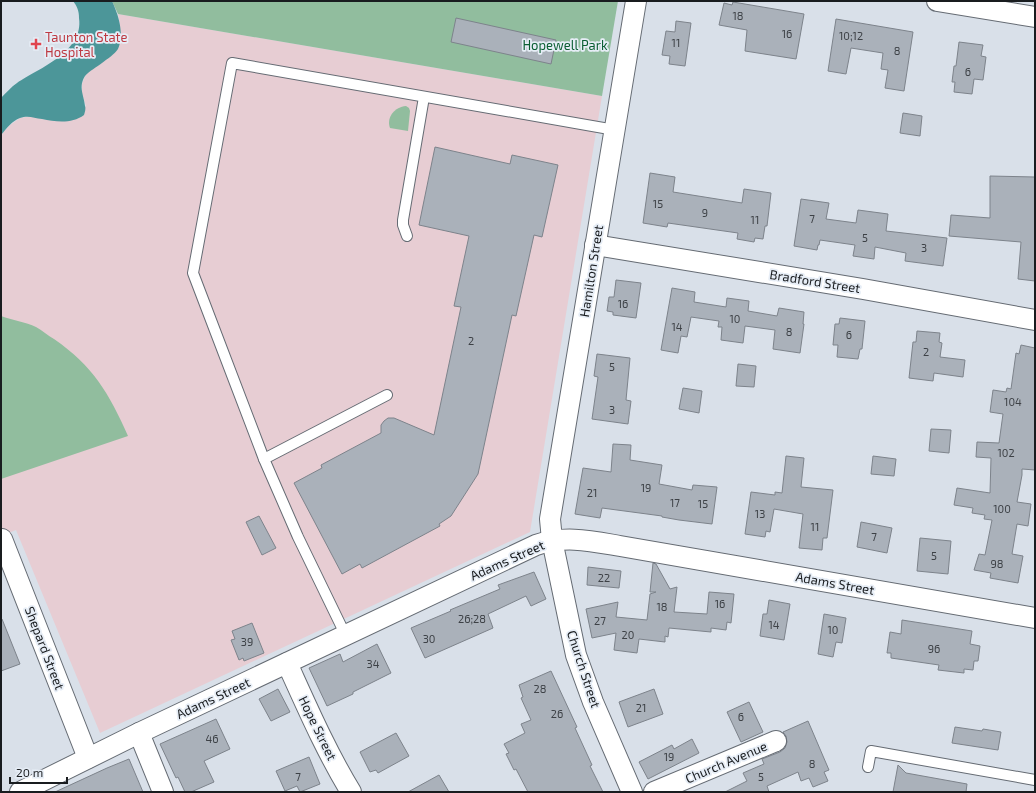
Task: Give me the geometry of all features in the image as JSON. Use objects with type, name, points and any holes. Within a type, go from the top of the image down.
[{"type":"street","name":"Hamilton Street","points":[[552,540],[550,527],[551,512],[636,1]]},
{"type":"street","points":[[937,1],[1035,17]]},
{"type":"street","name":"Bradford Street","points":[[595,245],[863,289],[1035,320]]},
{"type":"street","name":"Shepard Street","points":[[2,539],[88,758]]},
{"type":"street","name":"Adams Street","points":[[20,792],[139,733],[536,545],[552,540],[567,539],[620,546],[1035,618]]},
{"type":"street","name":"Church Street","points":[[552,540],[576,655],[587,686],[632,792]]},
{"type":"street","name":"Hope Street","points":[[287,664],[323,742],[351,792]]},
{"type":"street","points":[[139,733],[162,792]]},
{"type":"street","name":"Church Avenue","points":[[654,792],[776,740]]},
{"type":"lane","points":[[346,636],[298,537],[264,459],[193,273],[232,64],[615,130]]},
{"type":"lane","points":[[407,236],[403,225],[403,220],[424,97]]},
{"type":"lane","points":[[264,459],[387,394]]},
{"type":"lane","points":[[868,767],[871,751],[1035,780]]},
{"type":"shaded area","points":[[118,14],[602,96],[530,532],[100,733],[16,530],[1,536],[1,135],[10,125],[20,118],[31,116],[57,121],[86,106],[82,94],[82,84],[85,76],[120,25]]},
{"type":"green space","name":"Hopewell Park","points":[[112,1],[618,1],[602,96],[118,14]]},
{"type":"green space","points":[[406,106],[410,111],[408,131],[390,128],[389,120],[392,113],[398,108]]},
{"type":"green space","points":[[1,316],[36,327],[68,349],[90,370],[107,394],[128,436],[1,479]]},
{"type":"water","points":[[73,1],[112,1],[121,31],[120,43],[117,51],[89,72],[83,80],[82,91],[85,108],[84,115],[74,120],[64,122],[23,117],[12,123],[1,135],[1,98],[17,83],[58,58],[75,40],[79,30],[79,15],[78,9]]},
{"type":"building","points":[[733,2],[804,14],[796,59],[745,51],[747,30],[719,25],[724,3],[732,5]]},
{"type":"building","points":[[456,18],[556,40],[551,64],[451,42]]},
{"type":"building","points":[[836,19],[913,32],[904,91],[885,88],[888,70],[881,69],[883,53],[851,48],[846,74],[828,71]]},
{"type":"building","points":[[676,21],[691,23],[685,66],[669,64],[670,56],[662,55],[666,31],[675,32]]},
{"type":"building","points":[[959,42],[983,45],[981,56],[986,57],[983,80],[974,79],[972,94],[954,92],[955,82],[952,82]]},
{"type":"building","points":[[903,113],[922,116],[920,136],[900,133]]},
{"type":"building","points":[[435,147],[510,164],[512,155],[558,165],[542,237],[534,235],[516,316],[512,315],[478,474],[451,516],[439,524],[440,526],[362,568],[360,564],[342,574],[294,483],[322,468],[321,465],[381,433],[381,425],[388,418],[394,418],[434,435],[461,307],[454,306],[469,236],[419,225]]},
{"type":"building","points":[[650,173],[675,177],[673,192],[742,203],[744,189],[771,193],[767,226],[765,226],[763,239],[755,238],[754,242],[737,239],[738,233],[668,223],[667,227],[643,223]]},
{"type":"building","points":[[990,176],[1035,177],[1035,281],[1018,279],[1021,242],[949,236],[951,215],[990,218]]},
{"type":"building","points":[[801,199],[829,203],[826,219],[856,223],[858,210],[888,214],[886,231],[947,238],[943,266],[905,261],[906,253],[875,247],[874,259],[853,256],[855,245],[820,240],[817,250],[794,246]]},
{"type":"building","points":[[616,280],[641,283],[636,318],[613,315],[613,312],[607,311],[609,297],[614,297]]},
{"type":"building","points":[[672,288],[695,292],[694,302],[726,307],[727,298],[749,301],[748,311],[777,316],[779,308],[804,312],[800,353],[773,349],[775,330],[745,326],[743,343],[721,340],[722,327],[718,327],[719,321],[691,317],[687,337],[681,336],[678,353],[661,350]]},
{"type":"building","points":[[840,318],[865,321],[862,349],[860,349],[858,359],[837,357],[838,345],[833,345],[835,324],[839,324]]},
{"type":"building","points":[[917,331],[940,333],[939,342],[942,343],[940,357],[965,360],[963,377],[934,373],[933,381],[909,378],[913,342],[916,342]]},
{"type":"building","points":[[1021,345],[1035,348],[1035,470],[1022,469],[1017,502],[1031,504],[1028,526],[1017,524],[1012,554],[1023,556],[1018,583],[990,578],[991,573],[974,570],[979,554],[985,555],[992,520],[984,519],[985,515],[972,513],[973,508],[954,505],[957,488],[990,493],[991,458],[976,457],[977,442],[999,443],[1003,414],[990,412],[993,390],[1006,392],[1007,388],[1011,389],[1016,353],[1019,354]]},
{"type":"building","points":[[597,354],[630,358],[626,400],[631,401],[628,424],[592,419],[598,377],[594,376]]},
{"type":"building","points":[[738,364],[756,366],[754,387],[736,386]]},
{"type":"building","points":[[683,388],[702,391],[699,413],[679,409]]},
{"type":"building","points":[[931,429],[951,430],[949,453],[929,451]]},
{"type":"building","points":[[613,444],[631,445],[630,460],[662,465],[659,484],[692,490],[693,485],[717,487],[712,524],[602,508],[600,518],[575,514],[583,468],[611,472]]},
{"type":"building","points":[[786,456],[804,458],[801,487],[833,490],[827,538],[823,538],[822,550],[799,548],[803,514],[774,509],[770,532],[766,531],[765,537],[745,534],[751,492],[775,495],[775,492],[782,493]]},
{"type":"building","points":[[873,456],[896,459],[894,476],[871,474]]},
{"type":"building","points":[[259,516],[276,548],[262,555],[246,522]]},
{"type":"building","points":[[861,522],[892,528],[887,553],[857,547]]},
{"type":"building","points":[[920,538],[951,541],[948,574],[917,571]]},
{"type":"building","points":[[653,563],[656,564],[670,589],[677,587],[674,612],[707,614],[709,592],[734,594],[731,623],[727,622],[726,630],[711,628],[711,632],[669,628],[668,637],[665,636],[665,642],[639,639],[637,653],[614,650],[616,633],[592,638],[586,609],[618,602],[616,617],[647,620],[650,594],[656,592],[650,592]]},
{"type":"building","points":[[588,567],[621,571],[619,588],[587,585]]},
{"type":"building","points":[[534,572],[546,599],[531,606],[526,596],[488,614],[493,628],[425,658],[411,628],[500,589],[498,585]]},
{"type":"building","points":[[769,600],[790,604],[784,640],[760,636],[763,614],[767,614]]},
{"type":"building","points":[[824,614],[846,618],[842,643],[836,642],[833,657],[818,654]]},
{"type":"building","points":[[1,619],[20,664],[1,671]]},
{"type":"building","points":[[902,620],[972,631],[970,644],[980,646],[978,661],[974,661],[973,670],[964,669],[964,673],[938,670],[939,665],[891,658],[891,653],[887,653],[890,632],[901,634]]},
{"type":"building","points":[[252,623],[264,653],[244,661],[243,658],[239,660],[231,640],[235,639],[232,631]]},
{"type":"building","points":[[377,644],[391,673],[353,692],[353,694],[327,706],[309,668],[340,654],[343,662]]},
{"type":"building","points":[[551,671],[577,727],[575,728],[592,765],[590,766],[603,792],[528,792],[506,754],[509,753],[504,744],[525,733],[521,724],[531,720],[521,698],[523,697],[519,685]]},
{"type":"building","points":[[278,689],[290,712],[271,721],[259,699]]},
{"type":"building","points":[[654,689],[663,714],[628,727],[619,702]]},
{"type":"building","points":[[749,702],[763,732],[741,742],[727,712]]},
{"type":"building","points":[[216,719],[230,749],[204,761],[214,782],[191,792],[185,792],[178,777],[176,778],[160,744]]},
{"type":"building","points":[[808,721],[829,770],[824,772],[828,781],[813,787],[809,778],[801,781],[798,772],[767,786],[769,792],[725,792],[747,781],[743,773],[764,764],[762,759],[780,752],[785,748],[787,742],[786,736],[783,732]]},
{"type":"building","points":[[955,727],[1001,732],[998,750],[952,743]]},
{"type":"building","points":[[396,733],[409,756],[378,773],[376,770],[370,772],[360,752]]},
{"type":"building","points":[[692,739],[699,753],[648,779],[639,762],[672,745],[674,749]]},
{"type":"building","points":[[309,757],[320,784],[300,792],[297,786],[285,791],[276,771]]},
{"type":"building","points":[[129,759],[143,792],[55,792],[107,768]]},
{"type":"building","points":[[898,765],[906,773],[967,784],[966,792],[893,792]]},
{"type":"building","points":[[439,775],[449,792],[408,792]]},
{"type":"place","name":"Taunton State Hospital","points":[[36,44]]}]
